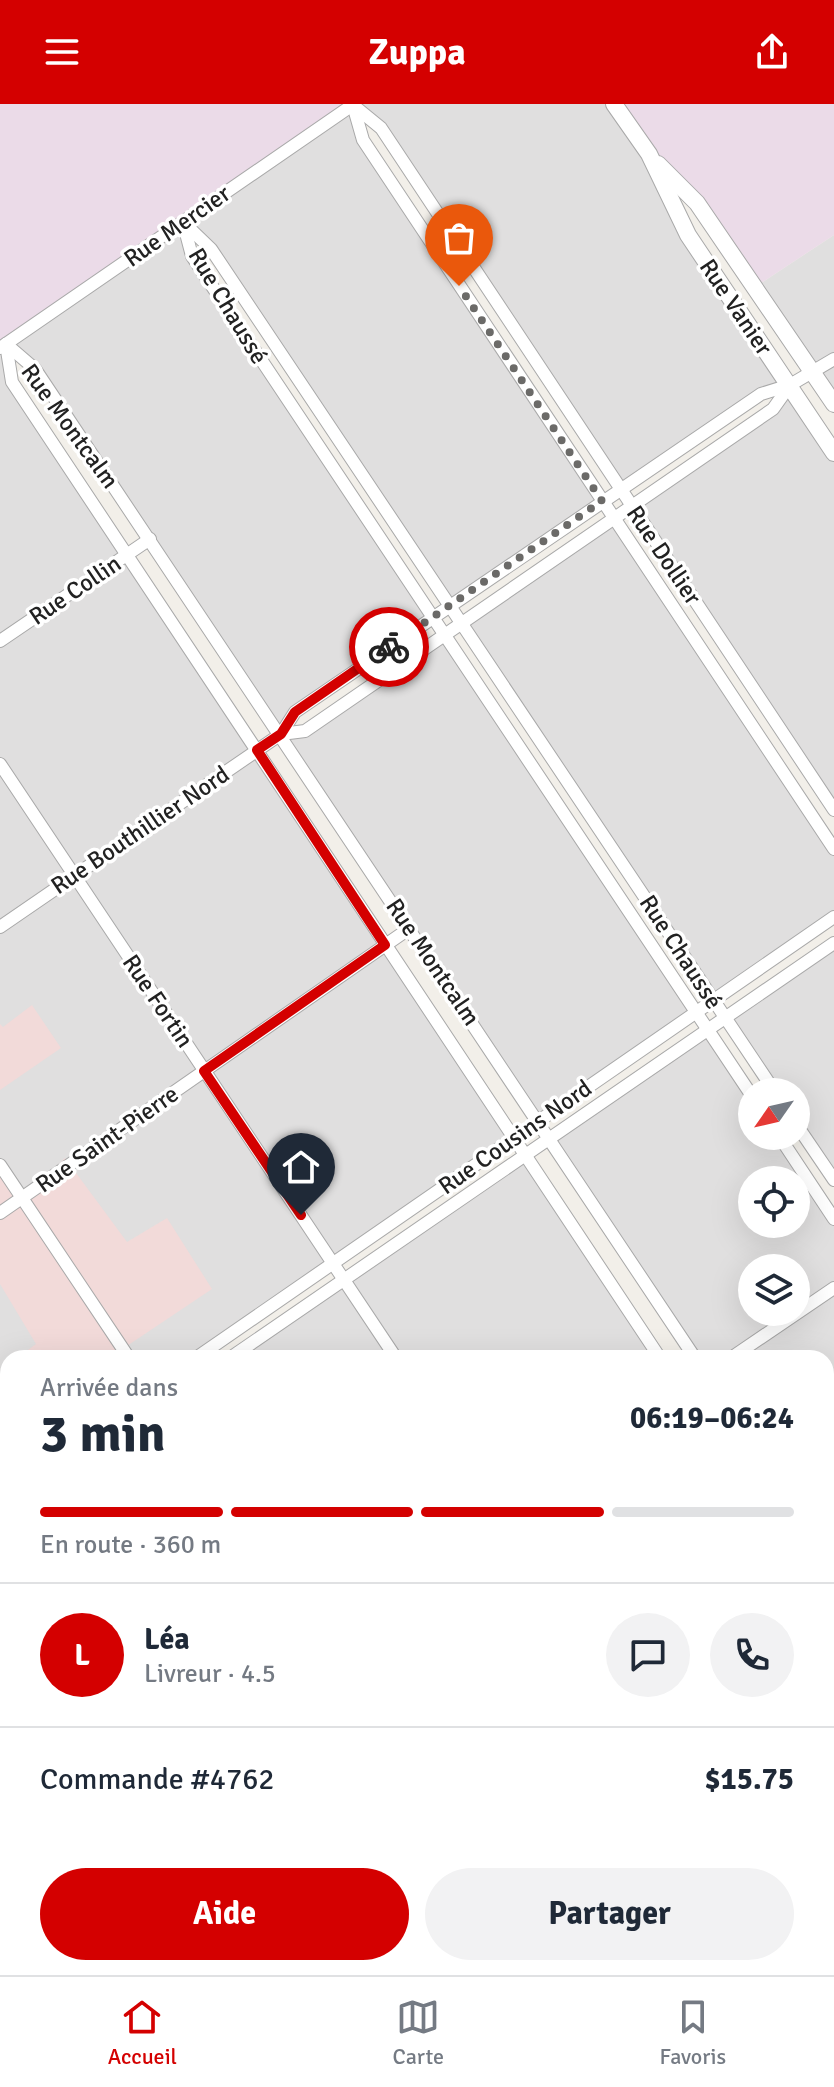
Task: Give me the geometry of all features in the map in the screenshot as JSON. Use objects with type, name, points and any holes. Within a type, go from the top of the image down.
[{"type":"street","name":"Rue Mercier","points":[[3,346],[354,104]]},
{"type":"street","name":"Rue Dollier","points":[[354,104],[381,128],[834,810]]},
{"type":"street","name":"Rue Dollier","points":[[354,104],[363,140],[834,849]]},
{"type":"street","name":"Rue Vanier","points":[[614,104],[649,154],[688,235],[834,453]]},
{"type":"street","name":"Rue Vanier","points":[[649,154],[697,203],[834,404]]},
{"type":"street","name":"Rue Chaussé","points":[[183,222],[211,249],[766,1078]]},
{"type":"street","name":"Rue Chaussé","points":[[183,222],[192,256],[740,1078]]},
{"type":"street","points":[[475,311],[493,297]]},
{"type":"street","name":"Rue Montcalm","points":[[3,346],[35,369],[690,1350]]},
{"type":"street","name":"Rue Montcalm","points":[[3,346],[12,382],[655,1350]]},
{"type":"street","points":[[790,385],[834,359]]},
{"type":"street","name":"Rue Bouthillier Nord","points":[[0,927],[281,734],[295,712],[618,488],[761,394],[790,385]]},
{"type":"street","name":"Rue Bouthillier Nord","points":[[281,734],[305,731],[445,636],[773,409],[790,385]]},
{"type":"street","points":[[305,428],[324,416]]},
{"type":"street","name":"Rue Collin","points":[[0,641],[150,539]]},
{"type":"street","points":[[738,703],[755,693]]},
{"type":"street","name":"Rue Fortin","points":[[0,764],[391,1350]]},
{"type":"street","points":[[568,824],[588,811]]},
{"type":"street","name":"Rue Cousins Nord","points":[[208,1350],[834,917]]},
{"type":"street","name":"Rue Saint-Pierre","points":[[0,1213],[410,928]]},
{"type":"street","name":"Rue Cousins Nord","points":[[242,1350],[834,943]]},
{"type":"street","points":[[810,1145],[834,1180]]},
{"type":"street","points":[[788,1150],[834,1219]]},
{"type":"street","points":[[0,1165],[124,1350]]},
{"type":"street","points":[[743,1350],[834,1288]]},
{"type":"shaded area","points":[[0,104],[354,104],[0,348]]},
{"type":"shaded area","points":[[354,104],[614,104],[688,235],[834,453],[834,809],[633,507],[773,409],[789,387],[761,394],[618,488],[381,128],[354,106],[363,140],[602,501],[450,604],[211,249],[184,223],[192,256],[433,618],[295,712],[281,734],[305,731],[445,636],[695,1013],[538,1122],[35,370],[7,345],[12,382],[514,1138],[208,1350],[0,1350],[0,348]]},
{"type":"shaded area","points":[[614,104],[834,104],[834,235],[755,287]]},
{"type":"shaded area","points":[[834,235],[834,404],[755,287]]},
{"type":"shaded area","points":[[615,519],[834,849],[834,917],[713,1000],[462,623]]},
{"type":"shaded area","points":[[834,943],[834,1175],[810,1141],[810,1078],[766,1078],[725,1018]]},
{"type":"shaded area","points":[[32,1005],[61,1048],[0,1090],[0,1024],[3,1027]]},
{"type":"shaded area","points":[[708,1030],[740,1078],[738,1150],[787,1150],[798,1166],[738,1166],[738,1238],[810,1238],[810,1184],[834,1220],[834,1350],[690,1350],[549,1139]]},
{"type":"shaded area","points":[[525,1155],[655,1350],[242,1350]]},
{"type":"shaded area","points":[[65,1158],[127,1242],[167,1218],[212,1289],[121,1350],[28,1350],[36,1344],[0,1284],[0,1169],[22,1197]]},
{"type":"way so far","points":[[389,647],[602,501],[459,286]]},
{"type":"route","points":[[301,1215],[204,1071],[385,945],[257,750],[281,734],[295,712],[389,647]]}]
